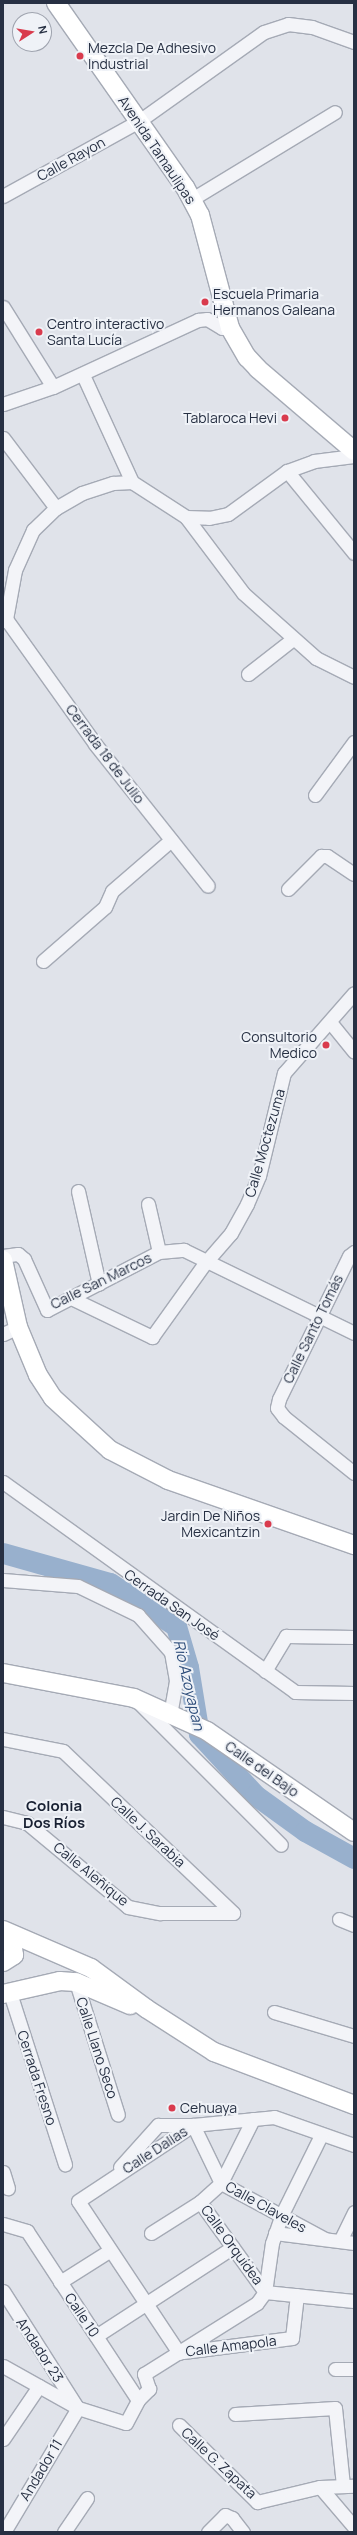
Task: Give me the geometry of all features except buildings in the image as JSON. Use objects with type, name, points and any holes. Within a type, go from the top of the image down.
[{"type":"street","name":"Avenida Tamaulipas","points":[[56,3],[192,199],[209,245],[230,328],[258,369],[354,451]]},
{"type":"street","name":"Calle Rayon","points":[[3,196],[139,121],[264,32],[288,24],[312,27],[354,42]]},
{"type":"street","points":[[192,199],[335,112]]},
{"type":"street","points":[[3,307],[53,388]]},
{"type":"street","points":[[3,404],[53,388],[198,320],[207,319],[222,328],[230,328]]},
{"type":"street","points":[[83,375],[132,482],[186,517],[243,593],[293,639],[316,658],[354,677]]},
{"type":"street","points":[[3,438],[56,508]]},
{"type":"street","points":[[186,517],[209,518],[228,514],[288,471],[314,461],[354,456]]},
{"type":"street","points":[[288,471],[354,553]]},
{"type":"street","points":[[4,620],[15,570],[33,530],[56,508],[82,493],[113,483],[132,482]]},
{"type":"street","name":"Cerrada 18 de Julio","points":[[4,620],[95,744],[208,886]]},
{"type":"street","points":[[248,674],[293,639]]},
{"type":"street","points":[[315,795],[354,742]]},
{"type":"street","points":[[43,962],[105,907],[112,891],[171,840]]},
{"type":"street","points":[[288,889],[321,856],[327,856],[354,874]]},
{"type":"street","name":"Calle Moctezuma","points":[[73,1299],[152,1337],[205,1263],[231,1233],[247,1204],[259,1176],[284,1073],[354,993]]},
{"type":"street","points":[[330,1022],[354,1052]]},
{"type":"street","points":[[78,1191],[99,1284]]},
{"type":"street","points":[[148,1204],[159,1252]]},
{"type":"street","name":"Calle San Marcos","points":[[3,1256],[18,1254],[24,1259],[48,1310],[73,1299],[159,1252],[184,1250],[205,1263],[354,1333]]},
{"type":"street","name":"Calle Santo Tomás","points":[[354,1252],[349,1256],[277,1408],[284,1417],[354,1473]]},
{"type":"street","points":[[3,1260],[11,1330],[53,1398],[110,1450],[168,1480],[354,1545]]},
{"type":"street","name":"Cerrada San José","points":[[3,1482],[295,1692],[354,1693]]},
{"type":"street","points":[[3,1580],[78,1586],[138,1615],[171,1652],[176,1680],[175,1718]]},
{"type":"street","points":[[265,1671],[286,1636],[354,1638]]},
{"type":"street","name":"Calle del Bajo","points":[[3,1673],[134,1698],[175,1718],[207,1731],[354,1832]]},
{"type":"street","points":[[134,1698],[281,1845]]},
{"type":"street","name":"Calle J. Sarabia","points":[[3,1739],[62,1751],[233,1913]]},
{"type":"street","name":"Calle Aleñique","points":[[3,1817],[28,1823],[128,1907],[160,1913],[233,1913]]},
{"type":"street","points":[[339,1919],[354,1925]]},
{"type":"street","points":[[3,1962],[10,1960],[14,1955],[7,1933]]},
{"type":"street","points":[[7,1933],[91,1968],[147,2009],[214,2052],[354,2105]]},
{"type":"street","points":[[6,1993],[60,1980],[76,1982],[132,2007],[147,2009]]},
{"type":"street","name":"Calle Llano Seco","points":[[76,1982],[118,2115]]},
{"type":"street","name":"Cerrada Fresno","points":[[6,1993],[65,2164]]},
{"type":"street","points":[[274,2012],[354,2036]]},
{"type":"street","name":"Calle Dalias","points":[[109,2251],[78,2201],[193,2125],[274,2118],[354,2145]]},
{"type":"street","points":[[221,2183],[253,2119]]},
{"type":"street","points":[[107,2181],[158,2125],[193,2125]]},
{"type":"street","name":"Calle Claveles","points":[[193,2125],[221,2183],[282,2214],[325,2239]]},
{"type":"street","points":[[321,2135],[282,2214],[276,2233],[265,2292],[354,2301]]},
{"type":"street","points":[[3,2172],[8,2188]]},
{"type":"street","name":"Calle Orquídea","points":[[221,2183],[200,2202],[265,2292]]},
{"type":"street","points":[[151,2233],[200,2202]]},
{"type":"street","points":[[340,2241],[354,2212]]},
{"type":"street","name":"Calle 10","points":[[3,2224],[27,2231],[138,2400]]},
{"type":"street","points":[[276,2233],[354,2243]]},
{"type":"street","points":[[96,2336],[233,2247]]},
{"type":"street","points":[[3,2366],[78,2408],[126,2423],[138,2400],[149,2389],[144,2374],[179,2353],[109,2251],[60,2282]]},
{"type":"street","name":"Andador 23","points":[[3,2292],[78,2408]]},
{"type":"street","name":"Calle Amapola","points":[[179,2353],[257,2303],[265,2292]]},
{"type":"street","name":"Calle Amapola","points":[[179,2353],[292,2338],[297,2295]]},
{"type":"street","points":[[335,2370],[354,2369]]},
{"type":"street","points":[[3,2439],[39,2386]]},
{"type":"street","name":"Andador 11","points":[[4,2532],[78,2408]]},
{"type":"street","points":[[235,2414],[335,2408],[349,2486]]},
{"type":"street","name":"Calle G. Zapata","points":[[179,2425],[257,2502],[320,2487],[349,2486]]},
{"type":"street","points":[[320,2487],[354,2527]]},
{"type":"street","points":[[64,2532],[87,2498]]},
{"type":"street","points":[[208,2532],[221,2516],[229,2516],[243,2532]]},
{"type":"waterway","name":"Rio Azoyapan","points":[[3,1553],[110,1583],[176,1626],[188,1667],[199,1734],[255,1795],[305,1831],[354,1858]]},
{"type":"place","name":"Mezcla De Adhesivo Industrial","points":[[80,56]]},
{"type":"place","name":"Escuela Primaria Hermanos Galeana","points":[[205,302]]},
{"type":"place","name":"Centro interactivo Santa Lucía","points":[[39,332]]},
{"type":"place","name":"Tablaroca Hevi","points":[[285,418]]},
{"type":"place","name":"Consultorio Medico","points":[[326,1045]]},
{"type":"place","name":"Jardin De Niños Mexicantzin","points":[[268,1524]]},
{"type":"place","name":"Cehuaya","points":[[172,2108]]},
{"type":"district","name":"Colonia Dos Ríos","points":[[54,1814]]}]
